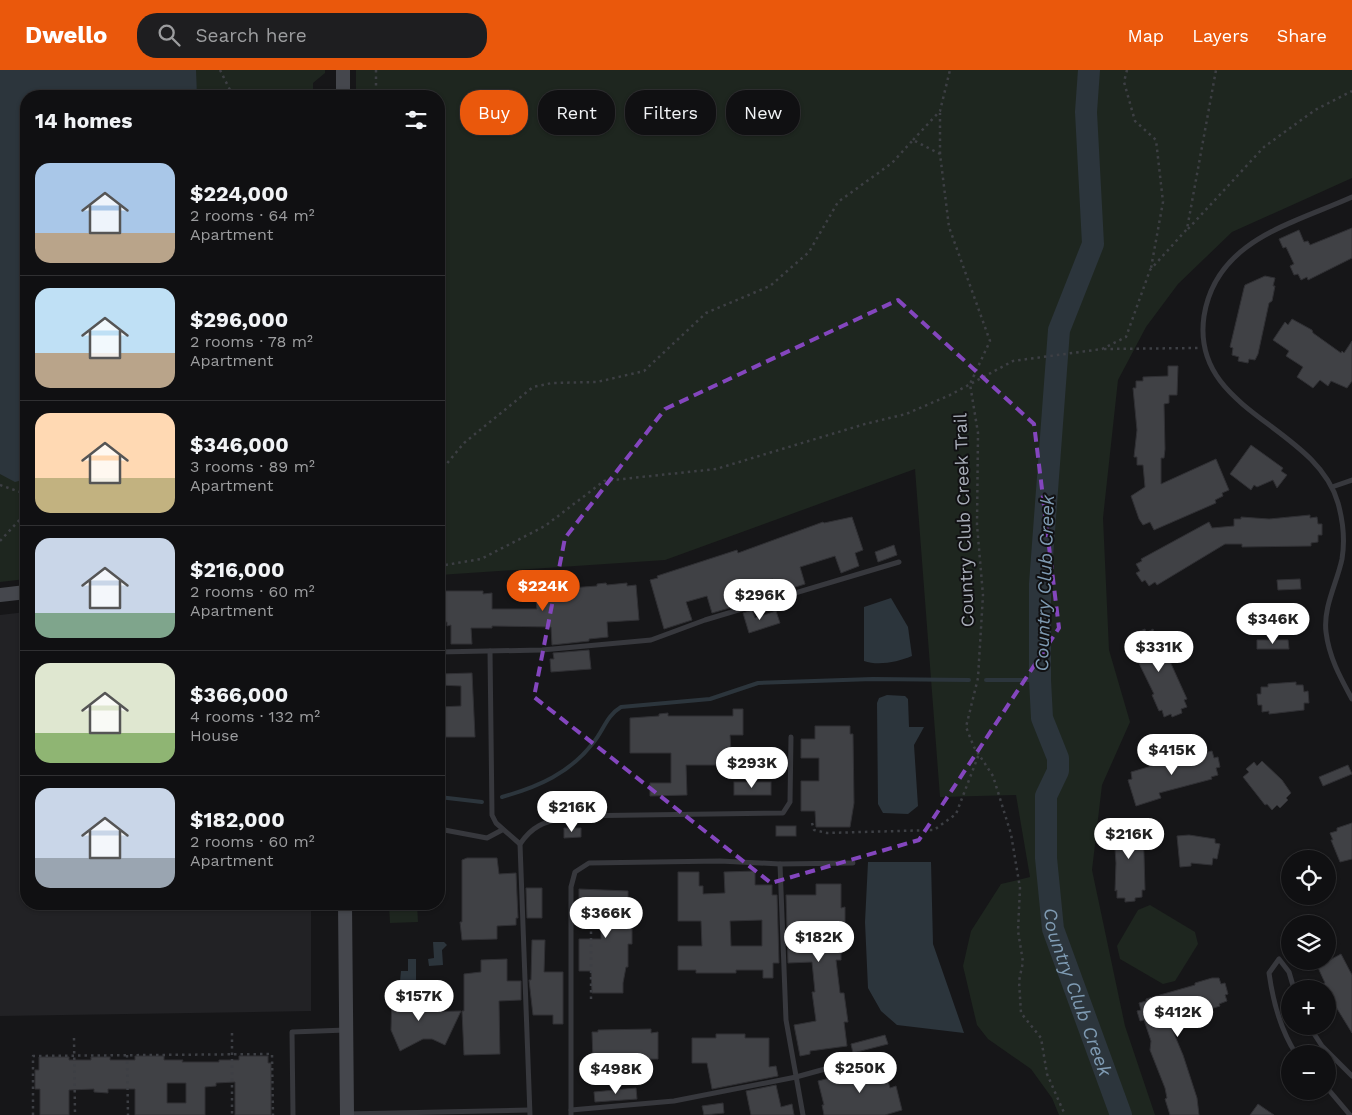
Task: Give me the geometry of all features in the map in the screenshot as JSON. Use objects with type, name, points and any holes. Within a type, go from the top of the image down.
[{"type":"main road","points":[[343,70],[343,90]]},
{"type":"main road","points":[[0,595],[20,593]]},
{"type":"main road","points":[[345,910],[347,1114]]},
{"type":"lane","points":[[1352,197],[1266,235],[1233,256],[1212,287],[1202,328],[1204,348],[1213,371],[1222,384],[1235,398],[1313,460],[1332,487],[1342,520],[1344,539],[1342,559],[1327,607],[1325,631],[1330,654],[1352,698]]},
{"type":"lane","points":[[1332,487],[1352,480]]},
{"type":"lane","points":[[445,652],[542,650],[651,640],[705,620],[899,562]]},
{"type":"lane","points":[[490,651],[492,815],[502,830],[520,844]]},
{"type":"lane","points":[[347,1114],[530,1112],[520,844],[528,831],[541,823],[570,816],[783,813],[790,802],[791,737]]},
{"type":"lane","points":[[445,830],[487,838],[502,830]]},
{"type":"lane","points":[[852,863],[780,864],[720,861],[589,863],[575,872],[571,887],[571,1113],[674,1101],[796,1077],[876,1055]]},
{"type":"lane","points":[[780,864],[786,1020],[803,1115]]},
{"type":"lane","points":[[1281,1023],[1273,1000],[1269,973],[1279,959],[1289,972],[1291,980]]},
{"type":"lane","points":[[293,1115],[292,1032],[347,1030]]},
{"type":"lane","points":[[1315,1035],[1322,1046],[1352,1076]]},
{"type":"lane","points":[[1336,1098],[1350,1115]]},
{"type":"path","points":[[220,70],[230,90]]},
{"type":"path","points":[[376,70],[376,90]]},
{"type":"path","points":[[950,70],[940,111],[940,154],[949,227],[990,341],[970,384]]},
{"type":"path","points":[[1102,349],[1126,337],[1150,270],[1163,202],[1156,140],[1134,121],[1124,82],[1127,70]]},
{"type":"path","points":[[1187,229],[1216,70]]},
{"type":"path","points":[[1150,270],[1264,147],[1315,110],[1352,91]]},
{"type":"path","points":[[445,466],[464,443],[533,387],[552,383],[597,382],[644,371],[706,313],[770,286],[809,252],[838,202],[892,163],[940,111]]},
{"type":"path","points":[[913,140],[940,154]]},
{"type":"path","points":[[445,565],[481,559],[545,526],[604,480],[716,469],[865,424],[906,414],[970,384],[1013,361],[1102,349],[1204,348]]},
{"type":"path","name":"Country Club Creek Trail","points":[[970,384],[978,433],[977,525],[983,595],[978,678],[966,728],[993,776],[1013,843],[1020,888],[1018,931],[1023,962],[1019,982],[1021,1013],[1041,1038],[1048,1074],[1065,1115]]},
{"type":"path","points":[[0,484],[20,492]]},
{"type":"path","points":[[0,540],[20,519]]},
{"type":"path","points":[[812,823],[814,830],[827,833],[934,830],[956,814],[979,754]]},
{"type":"path","points":[[591,999],[591,914],[594,914]]},
{"type":"path","points":[[232,1033],[232,1115]]},
{"type":"path","points":[[74,1038],[75,1115]]},
{"type":"path","points":[[33,1115],[33,1056],[272,1054],[273,1115]]},
{"type":"path","points":[[127,1055],[128,1115]]},
{"type":"highlighted area","points":[[898,300],[1034,424],[1059,628],[919,840],[771,883],[534,697],[565,538],[665,409]]},
{"type":"shaded area","points":[[0,70],[196,70],[197,90],[20,90],[20,481],[15,482],[0,474]]},
{"type":"shaded area","points":[[195,70],[325,70],[325,73],[313,83],[313,90],[196,90]]},
{"type":"shaded area","points":[[356,70],[1352,70],[1352,178],[1232,232],[1178,284],[1146,327],[1118,380],[1103,518],[1109,650],[1130,722],[1102,785],[1092,870],[1125,1026],[1155,1115],[1059,1115],[1052,1098],[1031,1069],[988,1039],[977,1025],[963,966],[971,931],[1001,884],[1030,877],[1016,795],[940,797],[915,469],[665,560],[445,575],[445,90],[356,90]]},
{"type":"shaded area","points":[[0,459],[20,465],[20,580],[0,582]]},
{"type":"shaded area","points":[[891,598],[908,627],[912,656],[888,663],[864,661],[864,607]]},
{"type":"shaded area","points":[[20,613],[20,910],[311,910],[311,1011],[0,1016],[0,615]]},
{"type":"shaded area","points":[[887,695],[905,696],[908,699],[909,727],[924,727],[914,745],[918,806],[908,814],[883,813],[878,804],[877,703],[879,698]]},
{"type":"shaded area","points":[[868,862],[931,862],[933,944],[964,1033],[897,1025],[881,1011],[868,988],[865,922]]},
{"type":"shaded area","points":[[1150,905],[1195,932],[1198,944],[1175,981],[1163,984],[1120,959],[1117,946],[1138,910]]},
{"type":"shaded area","points":[[389,910],[417,910],[418,922],[390,923]]},
{"type":"shaded area","points":[[433,942],[444,942],[447,945],[442,950],[443,965],[429,966],[428,959],[434,958]]},
{"type":"shaded area","points":[[408,959],[416,959],[416,982],[400,982],[401,971],[408,971]]},
{"type":"building","points":[[1352,228],[1352,258],[1308,280],[1307,277],[1301,280],[1298,274],[1294,275],[1290,266],[1294,264],[1286,247],[1283,248],[1279,239],[1299,230],[1304,242],[1308,241],[1310,245]]},
{"type":"building","points":[[1265,276],[1275,278],[1273,286],[1275,286],[1272,301],[1269,303],[1258,354],[1255,360],[1249,359],[1248,363],[1238,361],[1239,357],[1232,355],[1233,348],[1230,347],[1244,288],[1245,285]]},
{"type":"building","points":[[1292,319],[1312,330],[1313,333],[1341,353],[1342,351],[1344,353],[1352,341],[1352,381],[1347,388],[1331,381],[1328,386],[1320,380],[1313,388],[1297,377],[1303,367],[1286,356],[1289,351],[1273,340],[1285,322],[1288,325]]},
{"type":"building","points":[[1168,366],[1178,366],[1177,395],[1169,395],[1169,403],[1164,404],[1165,449],[1164,458],[1161,458],[1161,484],[1216,459],[1229,490],[1222,493],[1223,496],[1215,500],[1216,503],[1154,530],[1150,522],[1143,525],[1131,496],[1145,487],[1143,465],[1137,465],[1137,457],[1134,457],[1137,430],[1133,388],[1136,388],[1136,381],[1143,381],[1143,377],[1168,376]]},
{"type":"building","points":[[1251,445],[1283,468],[1281,471],[1287,475],[1277,488],[1273,480],[1257,487],[1254,485],[1251,490],[1230,474]]},
{"type":"building","points":[[1310,515],[1310,518],[1317,517],[1318,524],[1322,524],[1322,535],[1318,535],[1318,542],[1311,543],[1311,546],[1242,547],[1242,544],[1225,544],[1157,585],[1155,582],[1149,586],[1145,580],[1142,582],[1136,573],[1140,571],[1136,564],[1142,561],[1141,559],[1209,522],[1212,528],[1234,526],[1234,519],[1241,519],[1241,517],[1269,519]]},
{"type":"building","points":[[852,517],[863,550],[855,553],[859,566],[841,573],[835,556],[800,567],[805,584],[777,593],[773,579],[766,580],[745,587],[750,602],[712,613],[707,596],[686,602],[692,620],[664,629],[650,580],[737,550],[738,553],[823,522]]},
{"type":"building","points":[[894,545],[897,555],[878,562],[875,552]]},
{"type":"building","points":[[1300,579],[1301,589],[1278,590],[1277,580]]},
{"type":"building","points":[[627,583],[627,586],[636,585],[639,620],[607,622],[608,637],[589,639],[589,641],[552,645],[551,627],[492,626],[492,628],[471,628],[472,644],[451,644],[451,625],[447,626],[447,622],[445,622],[445,591],[483,591],[483,594],[492,593],[492,609],[537,609],[535,593],[544,593],[543,590],[597,586],[597,584]]},
{"type":"building","points":[[752,610],[755,618],[776,611],[780,623],[749,633],[743,613]]},
{"type":"building","points":[[1145,629],[1146,633],[1153,629],[1156,636],[1158,635],[1187,699],[1184,700],[1187,707],[1181,709],[1182,713],[1172,717],[1171,714],[1164,717],[1162,710],[1159,711],[1152,695],[1154,694],[1131,647],[1133,646],[1130,640],[1136,637],[1135,633]]},
{"type":"building","points":[[1257,640],[1288,640],[1289,649],[1257,649]]},
{"type":"building","points":[[589,650],[591,669],[551,672],[550,659],[554,659],[553,653]]},
{"type":"building","points":[[472,673],[475,737],[445,737],[445,707],[461,706],[461,686],[445,685],[445,674]]},
{"type":"building","points":[[1296,682],[1296,685],[1303,685],[1304,692],[1308,691],[1309,703],[1304,703],[1304,710],[1269,714],[1269,711],[1262,712],[1262,705],[1258,705],[1257,694],[1261,694],[1261,687],[1268,687],[1268,684]]},
{"type":"building","points":[[733,709],[743,709],[743,735],[730,735],[731,752],[725,752],[725,765],[686,765],[687,795],[650,796],[650,783],[671,783],[671,753],[630,753],[630,718],[659,716],[659,714],[668,713],[668,716],[733,716]]},
{"type":"building","points":[[815,726],[850,726],[850,734],[853,734],[854,803],[850,827],[816,827],[815,811],[801,811],[801,781],[819,781],[819,758],[801,758],[801,739],[815,739]]},
{"type":"building","points":[[1204,751],[1204,753],[1212,751],[1214,758],[1218,757],[1220,767],[1216,768],[1218,775],[1211,777],[1212,779],[1159,793],[1161,798],[1136,806],[1128,780],[1132,779],[1131,772]]},
{"type":"building","points":[[1262,761],[1282,780],[1291,793],[1286,798],[1288,800],[1280,808],[1277,805],[1272,810],[1267,804],[1265,805],[1243,777],[1249,772],[1246,769],[1254,762],[1257,766]]},
{"type":"building","points":[[1348,765],[1352,774],[1323,786],[1319,777]]},
{"type":"building","points":[[734,782],[771,782],[771,795],[734,795]]},
{"type":"building","points":[[1113,821],[1143,821],[1145,890],[1142,890],[1142,897],[1135,898],[1135,901],[1125,902],[1125,898],[1117,898],[1117,890],[1115,891],[1116,863]]},
{"type":"building","points":[[1352,823],[1352,859],[1340,862],[1330,833],[1337,831],[1337,828]]},
{"type":"building","points":[[776,826],[796,826],[796,836],[776,836]]},
{"type":"building","points":[[564,828],[581,828],[581,837],[564,838]]},
{"type":"building","points":[[1189,835],[1215,839],[1215,843],[1220,844],[1217,859],[1213,858],[1212,865],[1191,863],[1191,866],[1180,867],[1177,836]]},
{"type":"building","points":[[467,858],[497,858],[499,874],[516,873],[518,918],[516,918],[516,925],[497,926],[497,939],[462,940],[460,922],[462,922],[462,860]]},
{"type":"building","points":[[755,871],[755,885],[772,885],[772,895],[777,895],[779,963],[773,963],[773,978],[763,978],[763,970],[736,970],[736,973],[696,973],[696,970],[678,970],[678,946],[702,946],[701,921],[678,921],[678,872],[699,872],[699,886],[703,886],[703,894],[725,893],[724,872]],"holes":[[[762,920],[762,946],[731,946],[730,921]]]},
{"type":"building","points":[[816,884],[841,884],[841,908],[845,907],[845,937],[841,937],[841,960],[836,960],[840,993],[844,993],[848,1022],[844,1022],[847,1046],[810,1051],[810,1054],[800,1056],[794,1025],[816,1021],[812,992],[815,992],[812,962],[788,963],[786,895],[816,895]]},
{"type":"building","points":[[526,888],[542,888],[542,918],[527,918]]},
{"type":"building","points":[[579,889],[628,891],[628,914],[632,914],[632,944],[628,944],[628,967],[626,967],[623,993],[592,993],[591,971],[579,971],[579,939],[601,939],[601,920],[579,920]]},
{"type":"building","points":[[532,940],[545,940],[544,972],[563,972],[563,1024],[553,1024],[553,1015],[533,1015],[529,980],[531,980]]},
{"type":"building","points":[[1341,954],[1352,975],[1352,1033],[1336,1007],[1336,980],[1324,980],[1319,970],[1336,970],[1336,957]]},
{"type":"building","points":[[507,959],[507,981],[521,981],[521,1000],[499,1001],[500,1054],[464,1055],[462,1011],[464,1011],[464,974],[481,972],[481,960]]},
{"type":"building","points":[[1219,978],[1221,984],[1225,983],[1228,994],[1225,995],[1227,1001],[1219,1004],[1220,1006],[1169,1022],[1183,1055],[1197,1098],[1199,1115],[1170,1115],[1165,1099],[1167,1098],[1165,1088],[1150,1050],[1151,1041],[1144,1020],[1140,1021],[1137,1011],[1141,1010],[1139,1003],[1146,1001],[1146,999],[1195,985],[1195,983]]},
{"type":"building","points":[[392,992],[410,993],[410,999],[420,998],[420,1012],[461,1011],[445,1045],[432,1039],[423,1039],[400,1051],[391,1030]]},
{"type":"building","points":[[651,1029],[651,1033],[658,1032],[658,1059],[593,1060],[592,1032],[598,1032],[598,1030]]},
{"type":"building","points":[[716,1034],[745,1034],[745,1038],[769,1038],[769,1067],[776,1066],[778,1076],[712,1089],[707,1063],[692,1063],[692,1038],[716,1038]]},
{"type":"building","points":[[885,1035],[888,1044],[853,1053],[851,1044]]},
{"type":"building","points":[[135,1056],[164,1056],[164,1060],[183,1060],[182,1062],[219,1062],[219,1060],[239,1060],[239,1056],[268,1056],[268,1063],[271,1063],[271,1115],[235,1115],[235,1082],[216,1083],[216,1086],[205,1087],[205,1115],[135,1115],[135,1089],[108,1089],[108,1093],[94,1092],[94,1089],[69,1090],[69,1115],[40,1115],[40,1089],[35,1089],[35,1070],[39,1070],[39,1057],[69,1057],[69,1060],[91,1060],[91,1057],[110,1057],[110,1060],[135,1060]],"holes":[[[167,1083],[186,1083],[186,1103],[167,1103]]]},
{"type":"building","points":[[883,1065],[890,1088],[896,1086],[902,1110],[885,1115],[824,1115],[822,1105],[824,1105],[818,1081]]},
{"type":"building","points":[[776,1085],[781,1107],[792,1104],[794,1115],[751,1115],[746,1091]]},
{"type":"building","points":[[636,1088],[637,1099],[595,1102],[594,1092]]},
{"type":"building","points":[[723,1103],[724,1113],[704,1115],[702,1106]]},
{"type":"building","points":[[1258,1104],[1274,1115],[1250,1115]]},
{"type":"waterway","name":"Country Club Creek","points":[[1089,70],[1086,112],[1093,244],[1059,330],[1040,584],[1040,680],[1042,718],[1058,758],[1058,771],[1046,796],[1046,858],[1053,929],[1121,1115]]},
{"type":"waterway","points":[[502,797],[528,789],[564,771],[584,754],[597,738],[608,719],[621,707],[710,699],[758,683],[873,679],[969,680]]},
{"type":"waterway","points":[[986,680],[1040,680]]},
{"type":"waterway","points":[[445,798],[482,802]]}]
